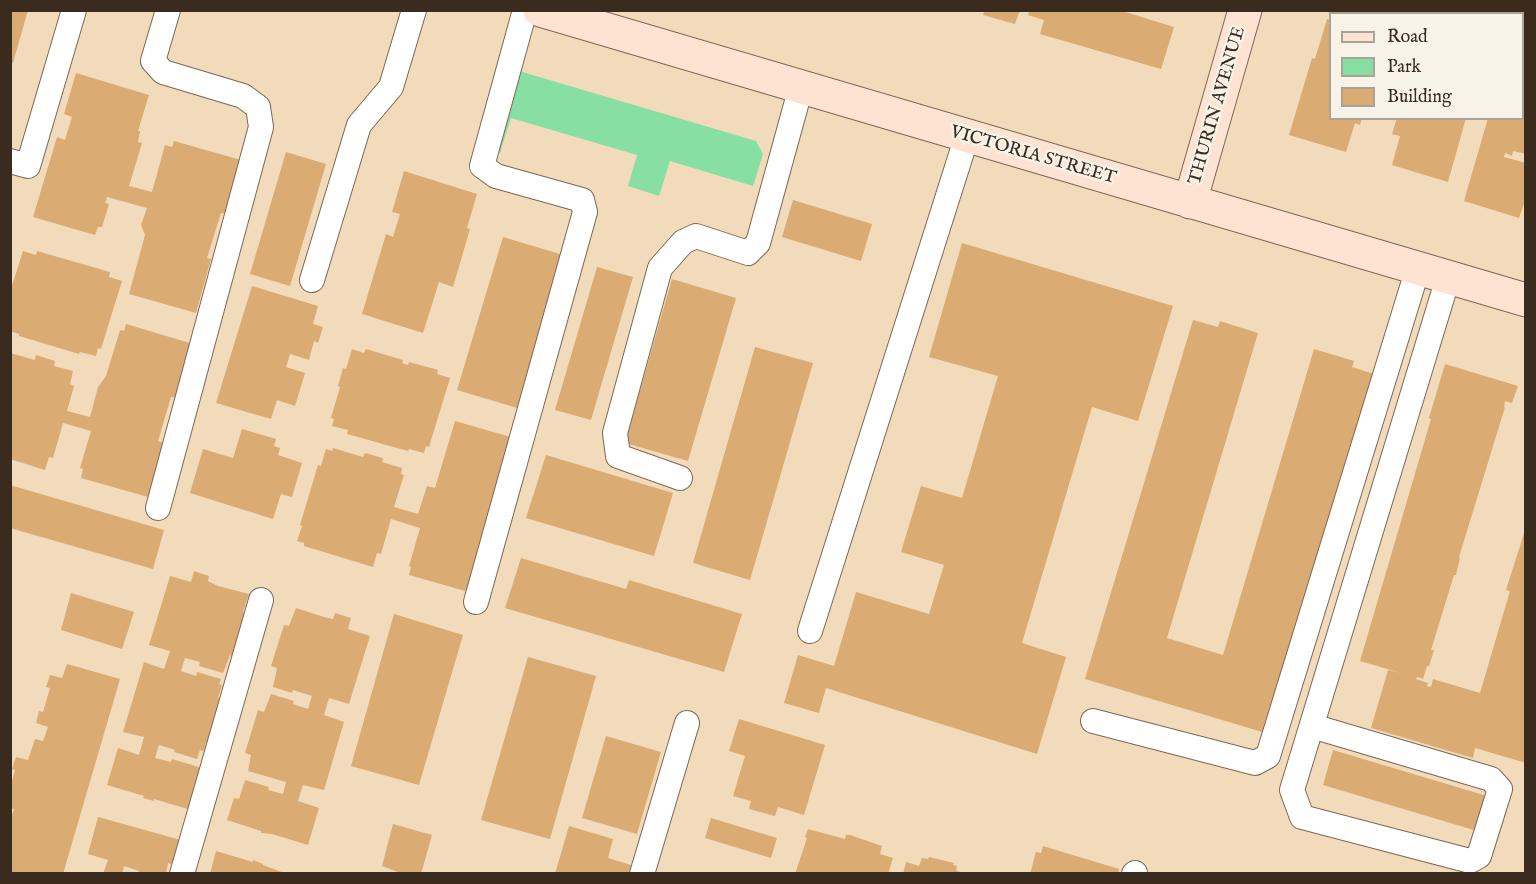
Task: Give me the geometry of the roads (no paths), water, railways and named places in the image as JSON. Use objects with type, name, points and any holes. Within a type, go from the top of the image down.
[{"type":"main road","name":"VICTORIA STREET","points":[[540,10],[1526,300]]},
{"type":"main road","name":"THURIN AVENUE","points":[[1190,202],[1245,10]]},
{"type":"lane","points":[[10,161],[28,166],[74,10]]},
{"type":"lane","points":[[158,508],[261,127],[258,107],[243,96],[163,72],[153,61],[168,10]]},
{"type":"lane","points":[[312,280],[359,125],[391,87],[414,10]]},
{"type":"lane","points":[[476,602],[585,212],[582,200],[496,176],[482,166],[525,10]]},
{"type":"lane","points":[[680,478],[618,456],[615,434],[660,268],[683,242],[696,236],[748,253],[758,243],[801,87]]},
{"type":"lane","points":[[810,631],[967,136]]},
{"type":"lane","points":[[1093,721],[1255,763],[1268,756],[1418,268]]},
{"type":"lane","points":[[1312,726],[1491,779],[1500,789],[1479,856],[1470,861],[1302,816],[1292,790],[1448,278]]},
{"type":"lane","points":[[182,873],[261,600]]},
{"type":"lane","points":[[642,873],[687,723]]}]
